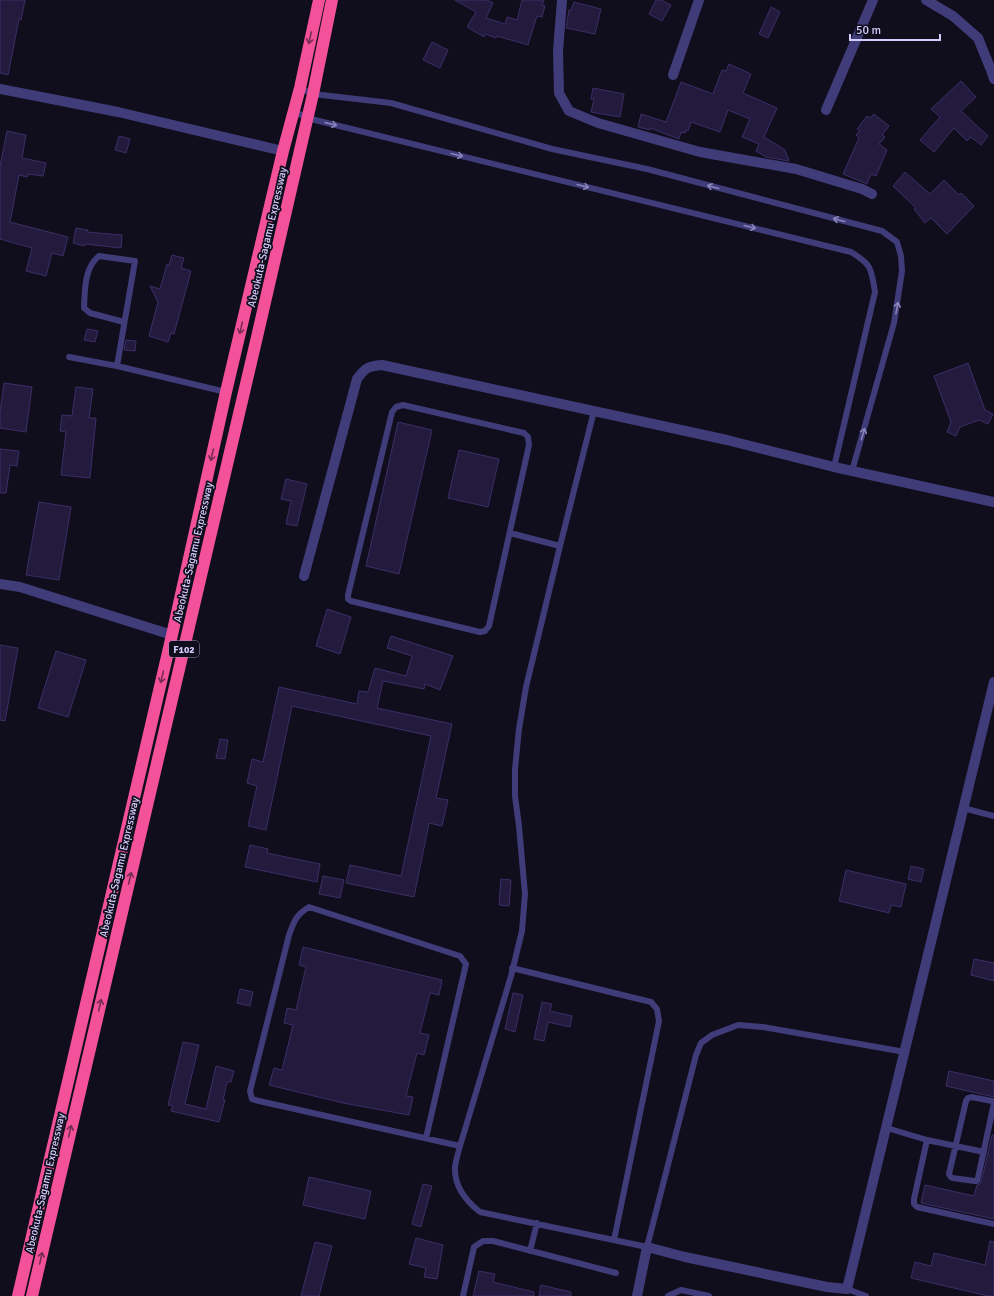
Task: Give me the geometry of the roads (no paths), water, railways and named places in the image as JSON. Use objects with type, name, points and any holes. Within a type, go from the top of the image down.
[{"type":"highway","name":"Abeokuta-Sagamu Expressway","points":[[18,1296],[172,635],[226,392],[283,151],[300,88],[318,0]]},
{"type":"highway","name":"Abeokuta-Sagamu Expressway","points":[[32,1296],[257,338],[313,94],[332,0]]},
{"type":"street","points":[[562,0],[558,51],[559,93],[569,111],[598,123],[700,152],[796,169],[862,189],[872,194]]},
{"type":"street","points":[[673,75],[699,0]]},
{"type":"street","points":[[826,110],[873,0]]},
{"type":"street","points":[[926,0],[953,16],[978,38],[992,70],[994,79]]},
{"type":"street","points":[[0,90],[118,112],[283,151]]},
{"type":"street","points":[[304,576],[357,379],[362,371],[371,366],[382,365],[727,440],[834,467],[994,502]]},
{"type":"street","points":[[0,584],[20,587],[172,635]]},
{"type":"street","points":[[637,1296],[647,1247],[685,1257],[827,1287],[847,1289],[994,687]]},
{"type":"lane","points":[[300,88],[313,94],[390,103],[552,149],[648,169],[882,231],[897,242],[901,256],[902,271],[894,323],[852,471]]},
{"type":"lane","points":[[294,111],[307,118],[851,252],[866,261],[872,272],[875,292],[834,467]]},
{"type":"lane","points":[[117,366],[135,261],[98,256],[93,261],[86,280],[84,308],[90,313],[124,322]]},
{"type":"lane","points":[[68,357],[117,366],[226,392]]},
{"type":"lane","points":[[403,405],[524,433],[528,437],[530,444],[510,533],[489,626],[485,631],[480,632],[351,601],[348,599],[392,412],[396,407],[403,405]]},
{"type":"lane","points":[[594,411],[526,687],[518,729],[515,769],[515,796],[525,894],[522,932],[460,1146],[455,1168],[459,1189],[471,1204],[480,1212],[647,1247],[696,1055],[701,1043],[712,1035],[738,1025],[763,1027],[905,1052]]},
{"type":"lane","points":[[510,533],[560,546]]},
{"type":"lane","points":[[964,808],[994,816]]},
{"type":"lane","points":[[426,1138],[466,964],[460,956],[309,907],[299,914],[294,921],[289,935],[250,1091],[252,1099],[460,1146]]},
{"type":"lane","points":[[512,968],[651,1002],[657,1009],[659,1022],[614,1240]]},
{"type":"lane","points":[[971,1097],[992,1101],[994,1103],[994,1107],[977,1181],[952,1178],[950,1176],[956,1146],[968,1098],[971,1097]]},
{"type":"lane","points":[[886,1128],[927,1140],[984,1152]]},
{"type":"lane","points":[[927,1140],[914,1204],[917,1207],[994,1224]]},
{"type":"lane","points":[[530,1251],[537,1223]]},
{"type":"lane","points":[[463,1296],[474,1247],[483,1241],[493,1241],[616,1273]]},
{"type":"lane","points":[[847,1289],[866,1296]]},
{"type":"lane","points":[[668,1296],[681,1290],[709,1296]]}]
